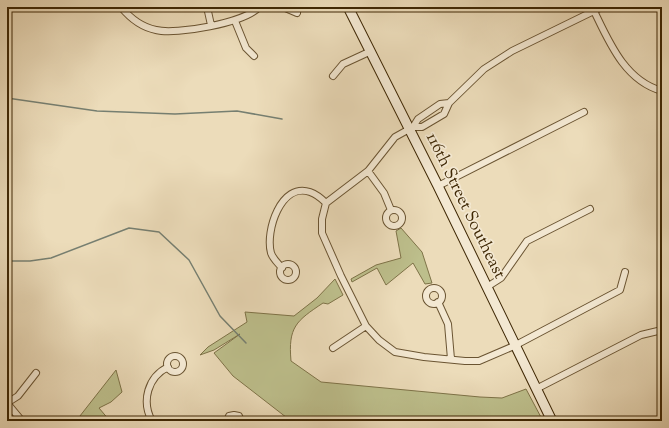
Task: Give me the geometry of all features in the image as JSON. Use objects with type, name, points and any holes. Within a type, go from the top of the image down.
[{"type":"street","points":[[120,7],[136,21],[155,30],[174,32],[235,21],[248,16],[258,7]]},
{"type":"street","points":[[207,7],[211,25]]},
{"type":"street","points":[[283,7],[297,13]]},
{"type":"street","name":"116th Street Southeast","points":[[348,7],[370,52],[411,128],[514,346],[552,421]]},
{"type":"street","points":[[411,128],[422,127],[444,114],[449,103],[484,69],[512,51],[602,7]]},
{"type":"street","points":[[594,11],[619,60],[639,78],[662,91]]},
{"type":"street","points":[[235,21],[246,48],[254,56]]},
{"type":"street","points":[[333,76],[343,64],[370,52]]},
{"type":"street","points":[[449,103],[440,104],[418,119],[411,128],[395,137],[368,171],[326,202],[322,219],[322,233],[366,326],[379,340],[395,352],[424,357],[451,358],[464,361],[479,360],[514,346],[620,290],[625,272]]},
{"type":"street","points":[[438,186],[584,112]]},
{"type":"street","points":[[368,171],[384,193],[391,210]]},
{"type":"street","points":[[282,268],[272,253],[270,240],[272,225],[280,204],[290,194],[299,191],[310,192],[326,202]]},
{"type":"street","points":[[487,287],[501,278],[527,241],[590,208]]},
{"type":"street","points":[[438,302],[448,324],[451,358]]},
{"type":"street","points":[[333,348],[366,326]]},
{"type":"street","points":[[536,389],[641,335],[662,330]]},
{"type":"street","points":[[152,421],[147,407],[147,392],[158,372],[168,367]]},
{"type":"street","points":[[22,421],[7,403],[18,396],[36,373]]},
{"type":"street","points":[[227,421],[229,416],[234,414],[239,417],[241,421]]},
{"type":"green space","points":[[401,228],[422,252],[432,283],[425,284],[413,263],[386,285],[377,268],[352,282],[351,279],[376,265],[401,258],[396,231]]},
{"type":"green space","points":[[335,279],[343,295],[328,304],[323,303],[300,320],[293,332],[291,340],[291,361],[321,382],[502,398],[526,389],[543,421],[291,421],[233,376],[214,353],[240,334],[214,350],[200,355],[208,347],[247,322],[245,312],[294,316],[317,298]]},
{"type":"green space","points":[[116,370],[122,392],[111,402],[99,408],[110,421],[76,421]]},
{"type":"waterway","points":[[7,98],[97,111],[175,114],[237,111],[282,119]]},
{"type":"waterway","points":[[7,259],[11,261],[30,261],[51,258],[129,228],[159,232],[189,260],[220,316],[246,343]]}]
